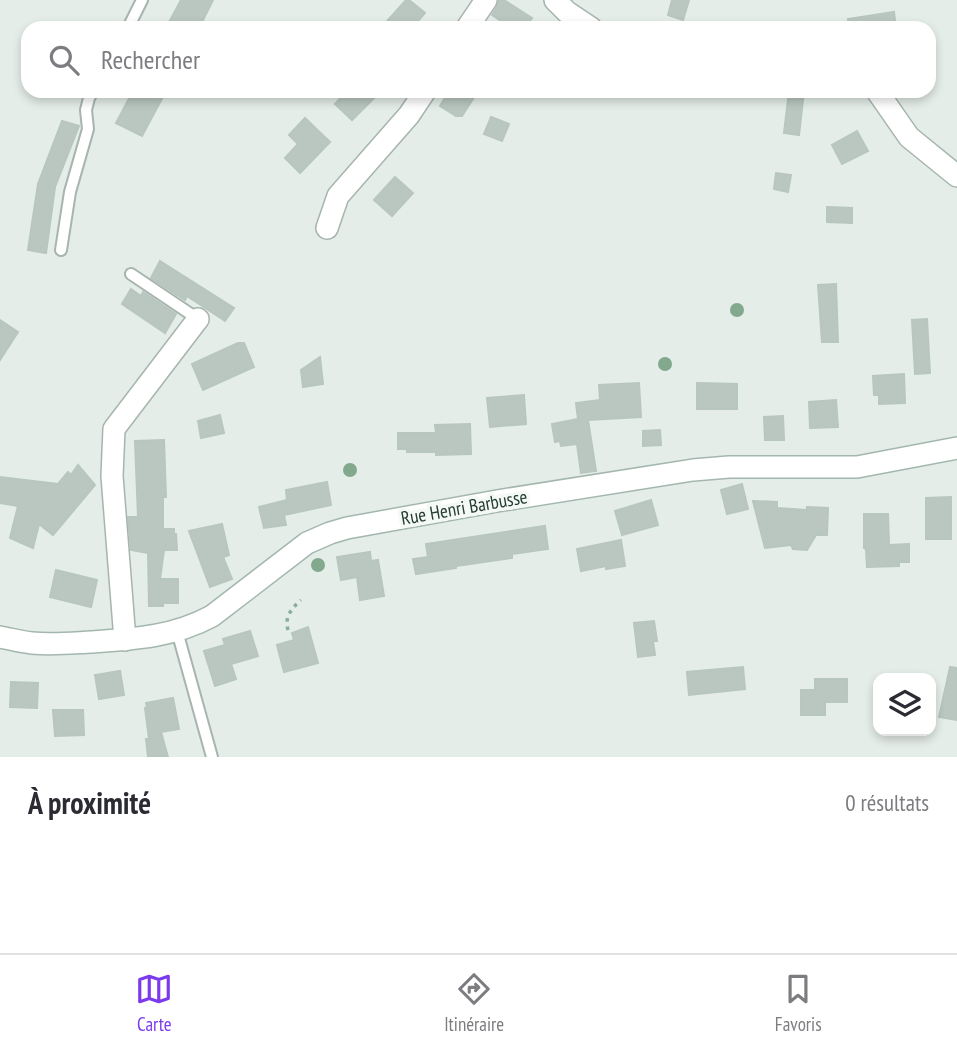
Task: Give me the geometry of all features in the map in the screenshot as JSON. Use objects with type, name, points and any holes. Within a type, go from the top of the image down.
[{"type":"street","points":[[472,21],[486,0]]},
{"type":"street","points":[[555,0],[581,21]]},
{"type":"street","points":[[327,228],[338,196],[409,116],[421,98]]},
{"type":"street","points":[[882,98],[909,137],[957,176]]},
{"type":"street","points":[[125,639],[112,476],[114,429],[198,319]]},
{"type":"street","name":"Rue Henri Barbusse","points":[[0,637],[33,643],[62,644],[154,636],[177,631],[212,616],[307,543],[347,528],[693,470],[729,467],[857,467],[957,448]]},
{"type":"lane","points":[[132,21],[142,0]]},
{"type":"lane","points":[[61,250],[70,191],[88,129],[86,110],[89,98]]},
{"type":"lane","points":[[131,274],[198,319]]},
{"type":"lane","points":[[177,631],[212,757]]},
{"type":"path","points":[[288,629],[286,623],[291,609],[301,600]]},
{"type":"building","points":[[181,0],[213,0],[202,21],[170,21]]},
{"type":"building","points":[[406,0],[425,13],[418,21],[387,21]]},
{"type":"building","points":[[499,0],[504,0],[532,18],[530,21],[501,21],[492,15]]},
{"type":"building","points":[[672,0],[689,0],[683,20],[668,15]]},
{"type":"building","points":[[894,12],[895,21],[848,21]]},
{"type":"building","points":[[129,98],[162,98],[142,136],[116,123]]},
{"type":"building","points":[[341,98],[374,98],[352,120],[335,104]]},
{"type":"building","points":[[445,98],[474,98],[462,116],[456,116],[440,106]]},
{"type":"building","points":[[788,98],[803,98],[799,135],[784,133]]},
{"type":"building","points":[[491,117],[509,124],[502,141],[484,134]]},
{"type":"building","points":[[305,118],[330,142],[300,173],[285,158],[298,144],[289,135]]},
{"type":"building","points":[[62,121],[79,126],[55,187],[46,253],[28,250],[38,184]]},
{"type":"building","points":[[857,131],[868,151],[842,164],[832,145]]},
{"type":"building","points":[[776,173],[791,175],[788,192],[774,189]]},
{"type":"building","points":[[395,177],[413,193],[392,216],[374,200]]},
{"type":"building","points":[[827,207],[852,208],[852,223],[827,222]]},
{"type":"building","points":[[160,261],[234,308],[225,321],[187,296],[185,300],[151,278]]},
{"type":"building","points":[[836,284],[838,342],[822,342],[818,285]]},
{"type":"building","points":[[131,289],[141,296],[143,292],[176,314],[165,333],[122,304]]},
{"type":"building","points":[[927,319],[930,373],[915,374],[912,320]]},
{"type":"building","points":[[0,320],[18,332],[0,360]]},
{"type":"building","points":[[238,343],[244,343],[254,367],[203,390],[192,364]]},
{"type":"building","points":[[320,357],[323,384],[303,387],[301,370]]},
{"type":"building","points":[[904,374],[905,403],[879,404],[879,395],[874,395],[873,376]]},
{"type":"building","points":[[639,383],[641,417],[588,420],[596,471],[581,473],[577,444],[561,446],[560,441],[555,442],[552,424],[578,419],[576,403],[600,400],[599,385]]},
{"type":"building","points":[[697,383],[737,384],[737,409],[697,409]]},
{"type":"building","points":[[524,395],[526,424],[490,427],[487,398]]},
{"type":"building","points":[[836,400],[838,427],[810,428],[809,402]]},
{"type":"building","points":[[220,415],[224,433],[201,438],[198,421]]},
{"type":"building","points":[[783,416],[784,440],[765,440],[764,417]]},
{"type":"building","points":[[470,424],[471,454],[436,455],[436,452],[407,452],[407,449],[398,449],[398,433],[436,433],[435,425]]},
{"type":"building","points":[[660,430],[661,445],[643,446],[643,431]]},
{"type":"building","points":[[164,440],[166,497],[163,497],[163,529],[174,529],[177,550],[164,550],[160,579],[178,579],[178,603],[149,606],[148,553],[131,550],[128,517],[138,517],[135,441]]},
{"type":"building","points":[[78,465],[95,485],[53,535],[39,524],[33,548],[10,538],[18,506],[0,503],[0,477],[58,484],[68,472],[71,475]]},
{"type":"building","points":[[327,482],[331,505],[284,515],[286,525],[264,528],[259,507],[287,500],[286,490]]},
{"type":"building","points":[[742,484],[748,509],[727,514],[721,490]]},
{"type":"building","points":[[951,497],[951,539],[926,539],[926,498]]},
{"type":"building","points":[[651,500],[658,525],[622,535],[615,511]]},
{"type":"building","points":[[753,501],[777,502],[777,508],[828,508],[827,535],[816,535],[807,550],[793,549],[791,545],[765,548]]},
{"type":"building","points":[[864,514],[888,514],[889,545],[909,544],[909,562],[899,562],[899,566],[867,567]]},
{"type":"building","points":[[222,524],[229,555],[223,557],[232,579],[210,587],[189,531]]},
{"type":"building","points":[[545,526],[548,549],[512,554],[512,558],[416,574],[413,559],[428,557],[426,544]]},
{"type":"building","points":[[621,540],[625,566],[606,569],[606,566],[581,571],[577,549]]},
{"type":"building","points":[[370,552],[371,561],[378,560],[384,596],[360,600],[357,577],[341,580],[337,557]]},
{"type":"building","points":[[56,570],[97,580],[91,607],[50,597]]},
{"type":"building","points":[[654,621],[657,641],[653,641],[655,655],[638,657],[634,623]]},
{"type":"building","points":[[308,627],[318,663],[284,672],[277,645],[294,640],[292,633]]},
{"type":"building","points":[[250,631],[258,656],[231,664],[236,679],[215,686],[204,651],[225,645],[223,639]]},
{"type":"building","points":[[743,667],[745,689],[689,695],[687,672]]},
{"type":"building","points":[[950,667],[957,668],[957,720],[939,717]]},
{"type":"building","points":[[120,671],[124,695],[99,699],[95,675]]},
{"type":"building","points":[[815,679],[847,679],[847,702],[825,702],[825,715],[801,715],[801,690],[815,690]]},
{"type":"building","points":[[11,682],[38,683],[37,708],[10,707]]},
{"type":"building","points":[[173,698],[179,729],[161,732],[168,757],[148,757],[146,703]]},
{"type":"building","points":[[53,710],[83,710],[84,735],[55,736]]}]
